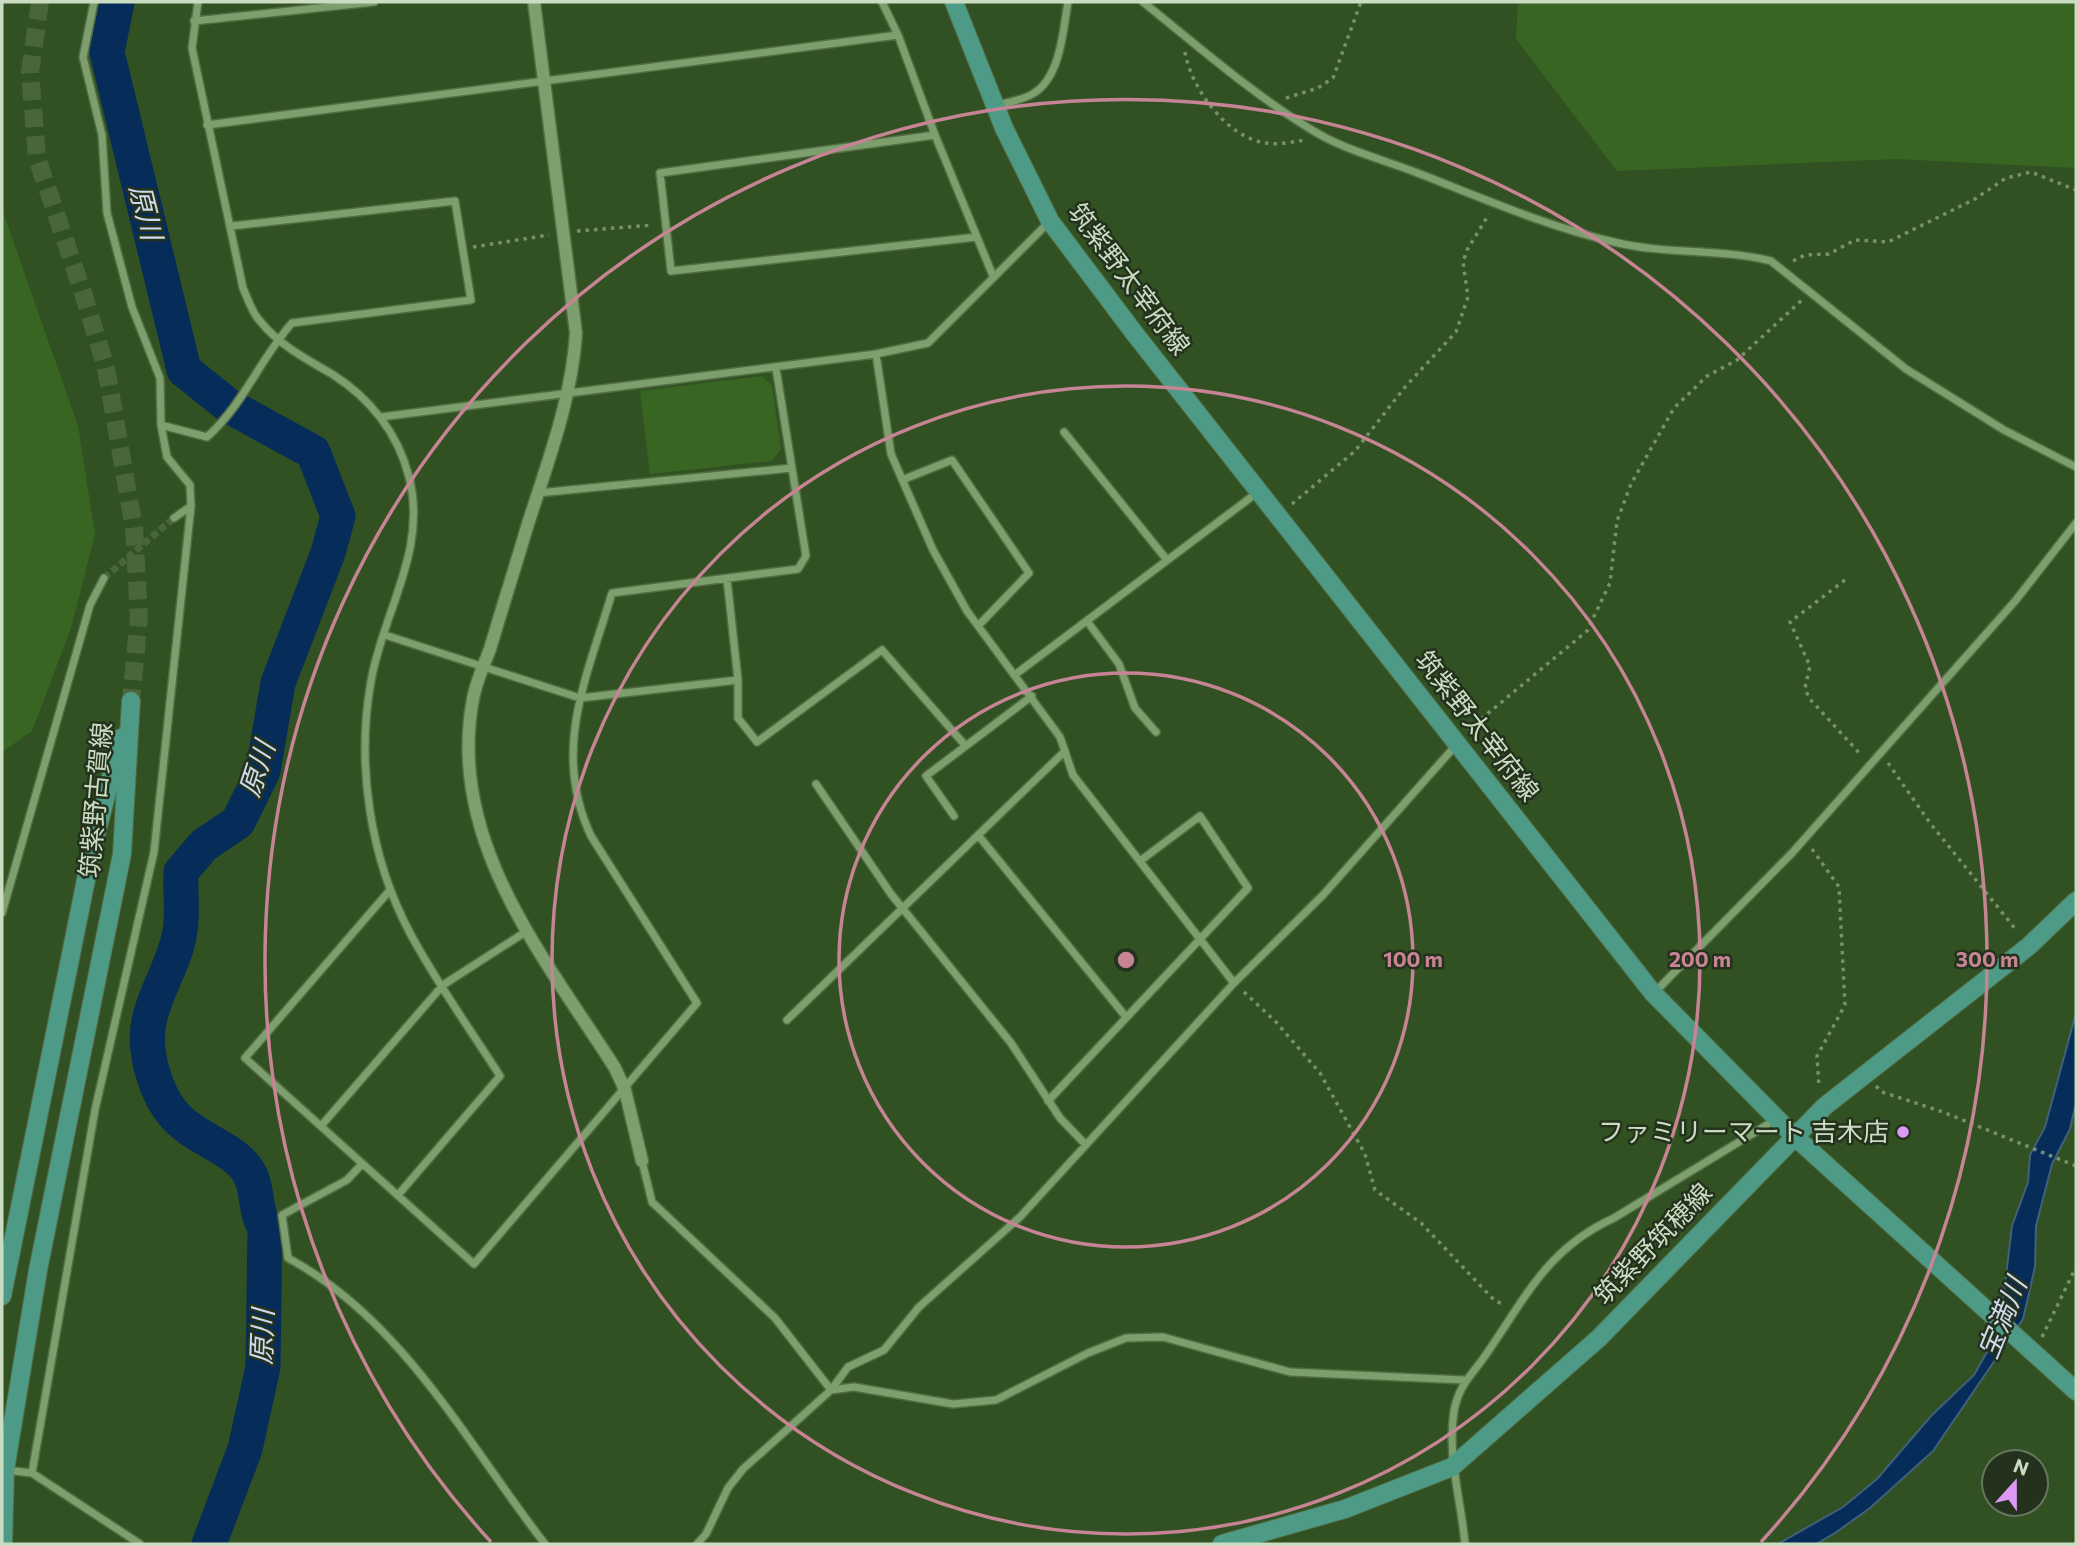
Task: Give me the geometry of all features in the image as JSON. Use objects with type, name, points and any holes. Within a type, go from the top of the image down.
[{"type":"main road","name":"筑紫野太宰府線","points":[[954,2],[995,106],[1051,220],[1278,516],[1653,993],[1794,1136],[1963,1292],[2076,1391]]},
{"type":"main road","name":"筑紫野古賀線","points":[[2,1296],[92,850],[131,701],[122,854],[38,1270],[4,1470],[3,1544]]},
{"type":"main road","name":"筑紫野筑穂線","points":[[1222,1544],[1345,1509],[1452,1467],[1599,1338],[1825,1106],[2029,946],[2076,901]]},
{"type":"street","points":[[32,1473],[95,1110],[154,852],[191,506],[190,485],[167,457],[161,425],[160,378],[132,307],[107,213],[102,135],[83,57],[94,2]]},
{"type":"street","points":[[198,2],[192,48],[207,125],[232,226],[243,289],[258,320],[278,339],[335,376],[382,417],[396,439],[410,477],[414,515],[412,543],[371,681],[367,789],[376,839],[390,890],[410,934],[500,1076],[398,1195]]},
{"type":"street","points":[[194,21],[374,2]]},
{"type":"street","points":[[534,2],[576,333],[574,365],[538,493],[473,698],[468,776],[476,822],[491,865],[527,932],[615,1068],[625,1090],[652,1202],[775,1318],[831,1390]]},
{"type":"street","points":[[882,2],[898,34],[935,135],[993,276]]},
{"type":"street","points":[[995,106],[1034,94],[1046,80],[1058,55],[1068,2]]},
{"type":"street","points":[[1143,2],[1279,109],[1318,134],[1560,228],[1616,243],[1662,250],[1750,256],[1771,261],[1808,293],[1941,393],[2004,430],[2076,467]]},
{"type":"street","points":[[207,125],[544,83],[898,34]]},
{"type":"street","points":[[935,135],[660,173],[671,271],[977,237]]},
{"type":"street","points":[[161,425],[207,437],[226,420],[278,339],[292,323],[471,300],[455,201],[232,226]]},
{"type":"street","points":[[382,417],[776,368],[876,354],[928,343],[1051,220]]},
{"type":"street","points":[[876,354],[891,454],[933,550],[978,625],[1060,737],[1073,775],[1234,983]]},
{"type":"street","points":[[390,890],[246,1058],[474,1264],[697,1003],[591,836],[579,810],[572,765],[574,716],[612,593],[798,569],[806,556],[776,368]]},
{"type":"street","points":[[1064,432],[1167,560]]},
{"type":"street","points":[[902,481],[952,460],[1029,573],[978,625]]},
{"type":"street","points":[[538,493],[792,468]]},
{"type":"street","points":[[1016,674],[1259,491]]},
{"type":"street","points":[[174,518],[191,506]]},
{"type":"street","points":[[1653,993],[1804,839],[2016,600],[2076,523]]},
{"type":"street","points":[[2,913],[90,605],[104,578]]},
{"type":"street","points":[[727,579],[738,680],[738,718],[757,742],[882,650],[964,744]]},
{"type":"street","points":[[1087,621],[1119,664],[1135,708],[1156,732]]},
{"type":"street","points":[[385,635],[580,698],[738,680]]},
{"type":"street","points":[[954,816],[926,776],[964,744],[1032,696]]},
{"type":"street","points":[[697,1544],[706,1534],[728,1488],[743,1469],[831,1390],[848,1367],[884,1350],[919,1307],[1020,1217],[1234,983],[1323,895],[1457,743]]},
{"type":"street","points":[[787,1020],[1065,751]]},
{"type":"street","points":[[816,784],[903,908],[1011,1043],[1060,1118],[1086,1145]]},
{"type":"street","points":[[1048,1101],[1248,888],[1200,816],[1140,861]]},
{"type":"street","points":[[978,835],[1126,1017]]},
{"type":"street","points":[[321,1126],[443,985],[527,932]]},
{"type":"street","points":[[1465,1544],[1452,1467],[1454,1410],[1464,1380],[1484,1358],[1513,1310],[1560,1252],[1587,1230],[1614,1218],[1777,1118]]},
{"type":"street","points":[[362,1164],[348,1180],[282,1215],[288,1258],[310,1270],[402,1352],[438,1396],[545,1544]]},
{"type":"street","points":[[831,1390],[854,1387],[953,1404],[996,1400],[1088,1353],[1126,1338],[1163,1337],[1290,1372],[1464,1380]]},
{"type":"street","points":[[4,1470],[32,1473],[140,1544]]},
{"type":"path","points":[[1279,109],[1287,97],[1318,88],[1333,78],[1362,2]]},
{"type":"path","points":[[1186,36],[1185,55],[1198,83],[1218,114],[1233,128],[1265,143],[1305,140],[1318,134]]},
{"type":"path","points":[[1780,267],[1805,256],[1829,254],[1856,240],[1888,242],[1975,198],[2006,178],[2031,172],[2076,190]]},
{"type":"path","points":[[1278,516],[1355,451],[1405,387],[1456,332],[1468,297],[1463,275],[1467,250],[1496,203]]},
{"type":"path","points":[[463,248],[563,233],[666,224]]},
{"type":"path","points":[[1457,743],[1464,733],[1587,631],[1610,583],[1617,521],[1631,484],[1674,408],[1707,376],[1737,360],[1808,293]]},
{"type":"path","points":[[1845,580],[1790,622],[1810,666],[1805,688],[1808,698],[1870,764]]},
{"type":"path","points":[[1879,754],[1896,771],[1930,823],[2029,946]]},
{"type":"path","points":[[1804,839],[1839,887],[1845,1005],[1816,1056],[1816,1069],[1825,1106]]},
{"type":"path","points":[[1234,983],[1276,1022],[1320,1073],[1365,1154],[1375,1190],[1422,1223],[1494,1300],[1513,1310]]},
{"type":"path","points":[[1864,1075],[1882,1092],[1943,1112],[2076,1166]]},
{"type":"path","points":[[2030,1349],[2061,1302],[2076,1267]]},
{"type":"green space","points":[[1518,2],[2076,2],[2076,168],[1897,159],[1617,171],[1516,39]]},
{"type":"green space","points":[[2,209],[78,426],[95,534],[71,628],[32,731],[2,752]]},
{"type":"green space","points":[[762,376],[772,386],[781,449],[772,461],[650,474],[640,391]]},
{"type":"water","name":"宝満川","points":[[2076,1013],[2076,1103],[2070,1129],[2052,1164],[2036,1226],[2035,1267],[2023,1319],[1933,1451],[1870,1508],[1835,1533],[1816,1544],[1778,1544],[1843,1507],[1877,1479],[1931,1416],[1974,1375],[1991,1345],[2003,1301],[2012,1226],[2028,1182],[2030,1155],[2045,1127]]},
{"type":"waterway","name":"原川","points":[[117,2],[107,52],[184,370],[229,406],[313,452],[338,516],[328,553],[278,683],[263,771],[238,822],[204,845],[181,872],[178,942],[153,1006],[148,1031],[150,1061],[166,1104],[185,1125],[232,1155],[246,1168],[253,1183],[265,1228],[263,1367],[245,1449],[209,1544]]},
{"type":"tunnel","points":[[40,2],[30,72],[37,158],[106,368],[134,528],[139,617],[131,701]]},
{"type":"tunnel","points":[[104,578],[174,518]]},
{"type":"place","name":"ファミリーマート 吉木店","points":[[1903,1132]]}]
